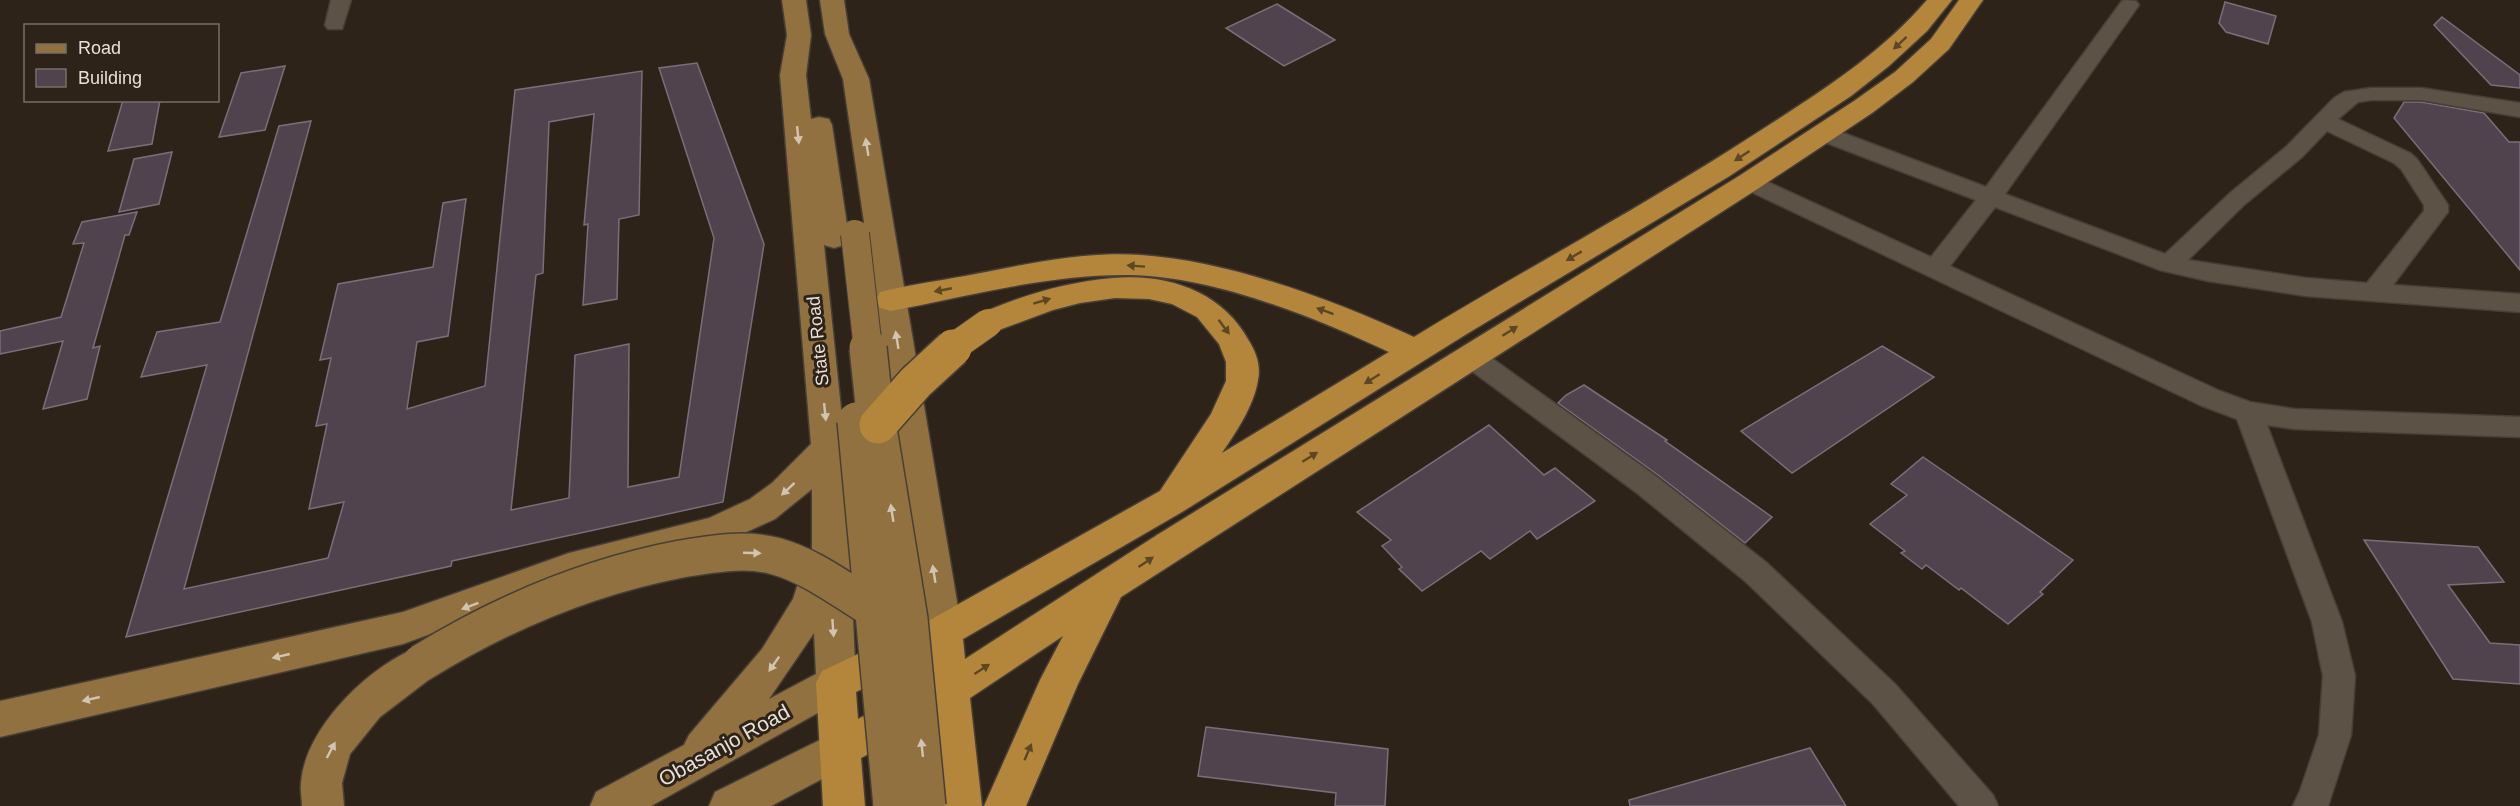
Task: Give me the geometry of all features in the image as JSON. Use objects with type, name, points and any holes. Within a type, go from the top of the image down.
[{"type":"highway","points":[[844,806],[836,683],[943,632],[1170,502],[1718,171],[1842,90],[1880,61],[1918,26],[1940,0]]},
{"type":"highway","points":[[840,749],[950,690],[1170,545],[1749,182],[1904,77],[1940,44],[1971,0]]},
{"type":"highway","points":[[891,300],[1038,272],[1118,264],[1172,268],[1265,290],[1351,321],[1417,351]]},
{"type":"highway","points":[[878,425],[928,369],[974,331],[1009,312],[1081,290],[1111,288],[1168,292],[1186,298],[1221,321],[1241,359],[1242,379],[1236,401],[1170,502]]},
{"type":"highway","points":[[1005,806],[1060,680],[1107,588]]},
{"type":"highway","points":[[943,632],[961,806]]},
{"type":"main road","name":"State Road","points":[[794,0],[799,35],[793,75],[828,447],[836,683]]},
{"type":"main road","points":[[832,0],[837,33],[847,173],[844,236],[892,806]]},
{"type":"main road","points":[[837,33],[856,79],[943,632]]},
{"type":"main road","points":[[799,35],[844,236],[878,425],[909,619],[927,806]]},
{"type":"main road","points":[[0,719],[403,628],[450,614],[593,561],[714,533],[751,515],[785,493],[828,447]]},
{"type":"main road","points":[[690,763],[768,673],[788,644],[812,600],[831,534]]},
{"type":"main road","points":[[323,806],[320,792],[326,760],[339,735],[365,705],[456,640],[570,589],[624,572],[676,560],[727,552],[762,553],[800,566],[875,610]]},
{"type":"main road","name":"Obasanjo Road","points":[[611,806],[836,683]]},
{"type":"main road","points":[[730,806],[840,749]]},
{"type":"main road","points":[[780,806],[821,775],[840,749]]},
{"type":"street","points":[[335,25],[341,0]]},
{"type":"street","points":[[1934,270],[1992,195],[2129,5]]},
{"type":"street","points":[[2169,264],[2237,199],[2294,152],[2324,121],[2352,97],[2371,94],[2421,94],[2520,110]]},
{"type":"street","points":[[2324,121],[2402,158],[2409,164],[2436,205],[2436,212],[2373,293]]},
{"type":"street","points":[[1822,133],[1992,195],[2169,264],[2208,273],[2306,287],[2520,303]]},
{"type":"street","points":[[1749,182],[2210,398],[2248,412],[2294,419],[2520,427]]},
{"type":"street","points":[[1470,356],[1647,485],[1756,572],[1884,694],[1981,806]]},
{"type":"street","points":[[2248,412],[2327,622],[2338,676],[2335,735],[2315,798],[2310,806]]},
{"type":"building","points":[[2225,2],[2276,16],[2268,44],[2226,32],[2219,23]]},
{"type":"building","points":[[1277,4],[1335,40],[1284,66],[1226,28]]},
{"type":"building","points":[[2442,17],[2520,75],[2520,88],[2491,85],[2434,25]]},
{"type":"building","points":[[697,63],[764,244],[723,502],[452,561],[451,566],[126,637],[207,365],[141,377],[157,332],[220,322],[279,126],[311,121],[184,589],[328,558],[344,502],[309,509],[327,424],[316,426],[331,358],[320,360],[338,284],[433,267],[443,203],[466,199],[448,336],[417,342],[407,409],[485,386],[515,90],[642,71],[639,215],[619,219],[617,299],[583,305],[588,224],[584,225],[594,114],[549,122],[543,273],[536,275],[511,510],[569,498],[575,355],[629,344],[628,487],[679,477],[714,238],[659,68]]},
{"type":"building","points":[[285,66],[265,130],[219,137],[241,73]]},
{"type":"building","points":[[122,102],[160,102],[152,144],[108,151]]},
{"type":"building","points":[[2404,102],[2421,102],[2484,113],[2509,142],[2520,142],[2520,270],[2394,118]]},
{"type":"building","points":[[172,152],[159,204],[119,212],[134,159]]},
{"type":"building","points":[[137,212],[129,235],[125,235],[93,348],[100,346],[87,399],[43,409],[63,341],[0,354],[0,331],[61,317],[84,243],[73,244],[82,222]]},
{"type":"building","points":[[1882,346],[1934,377],[1792,473],[1741,431]]},
{"type":"building","points":[[1584,385],[1667,440],[1665,441],[1772,517],[1745,543],[1658,475],[1558,403],[1566,395]]},
{"type":"building","points":[[1489,425],[1544,475],[1555,468],[1595,501],[1537,539],[1530,531],[1490,559],[1481,551],[1422,591],[1399,569],[1402,567],[1382,546],[1391,540],[1357,512]]},
{"type":"building","points":[[1923,457],[2073,560],[2040,592],[2043,594],[2008,624],[1926,565],[1922,569],[1901,553],[1905,551],[1870,524],[1907,495],[1891,484]]},
{"type":"building","points":[[2364,540],[2478,547],[2504,582],[2448,585],[2490,643],[2520,645],[2520,684],[2453,679]]},
{"type":"building","points":[[1206,727],[1388,749],[1385,806],[1335,806],[1336,793],[1198,776]]},
{"type":"building","points":[[1810,748],[1846,806],[1630,806],[1629,800]]}]
